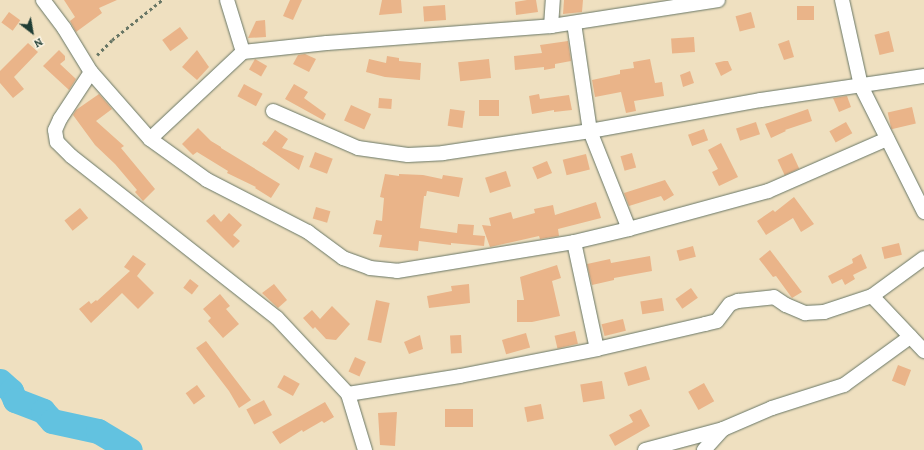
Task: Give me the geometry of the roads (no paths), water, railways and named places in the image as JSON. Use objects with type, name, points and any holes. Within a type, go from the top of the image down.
[{"type":"street","points":[[43,0],[64,28],[89,69],[150,139],[207,180],[308,232],[343,258],[370,268],[397,271],[574,242],[629,229],[768,191],[887,139]]},
{"type":"street","points":[[227,0],[243,52]]},
{"type":"street","points":[[552,0],[552,26]]},
{"type":"street","points":[[150,139],[243,52],[327,43],[552,26],[718,0]]},
{"type":"street","points":[[842,0],[861,86],[924,212]]},
{"type":"street","points":[[574,23],[590,131],[629,229]]},
{"type":"street","points":[[89,69],[55,130],[57,142],[71,156],[277,318],[348,394],[364,450]]},
{"type":"street","points":[[273,111],[358,148],[408,155],[443,153],[590,131],[753,102],[924,76]]},
{"type":"street","points":[[574,242],[597,349]]},
{"type":"street","points":[[348,394],[460,376],[597,349],[717,321],[730,304],[738,301],[774,297],[786,305],[805,313],[824,312],[849,302],[872,296],[924,258]]},
{"type":"street","points":[[872,296],[924,351]]},
{"type":"street","points":[[645,450],[723,429],[772,408],[844,385],[910,337]]},
{"type":"street","points":[[704,450],[723,429]]},
{"type":"waterway","points":[[0,381],[11,391],[15,400],[43,411],[52,421],[98,431],[130,450]]}]
